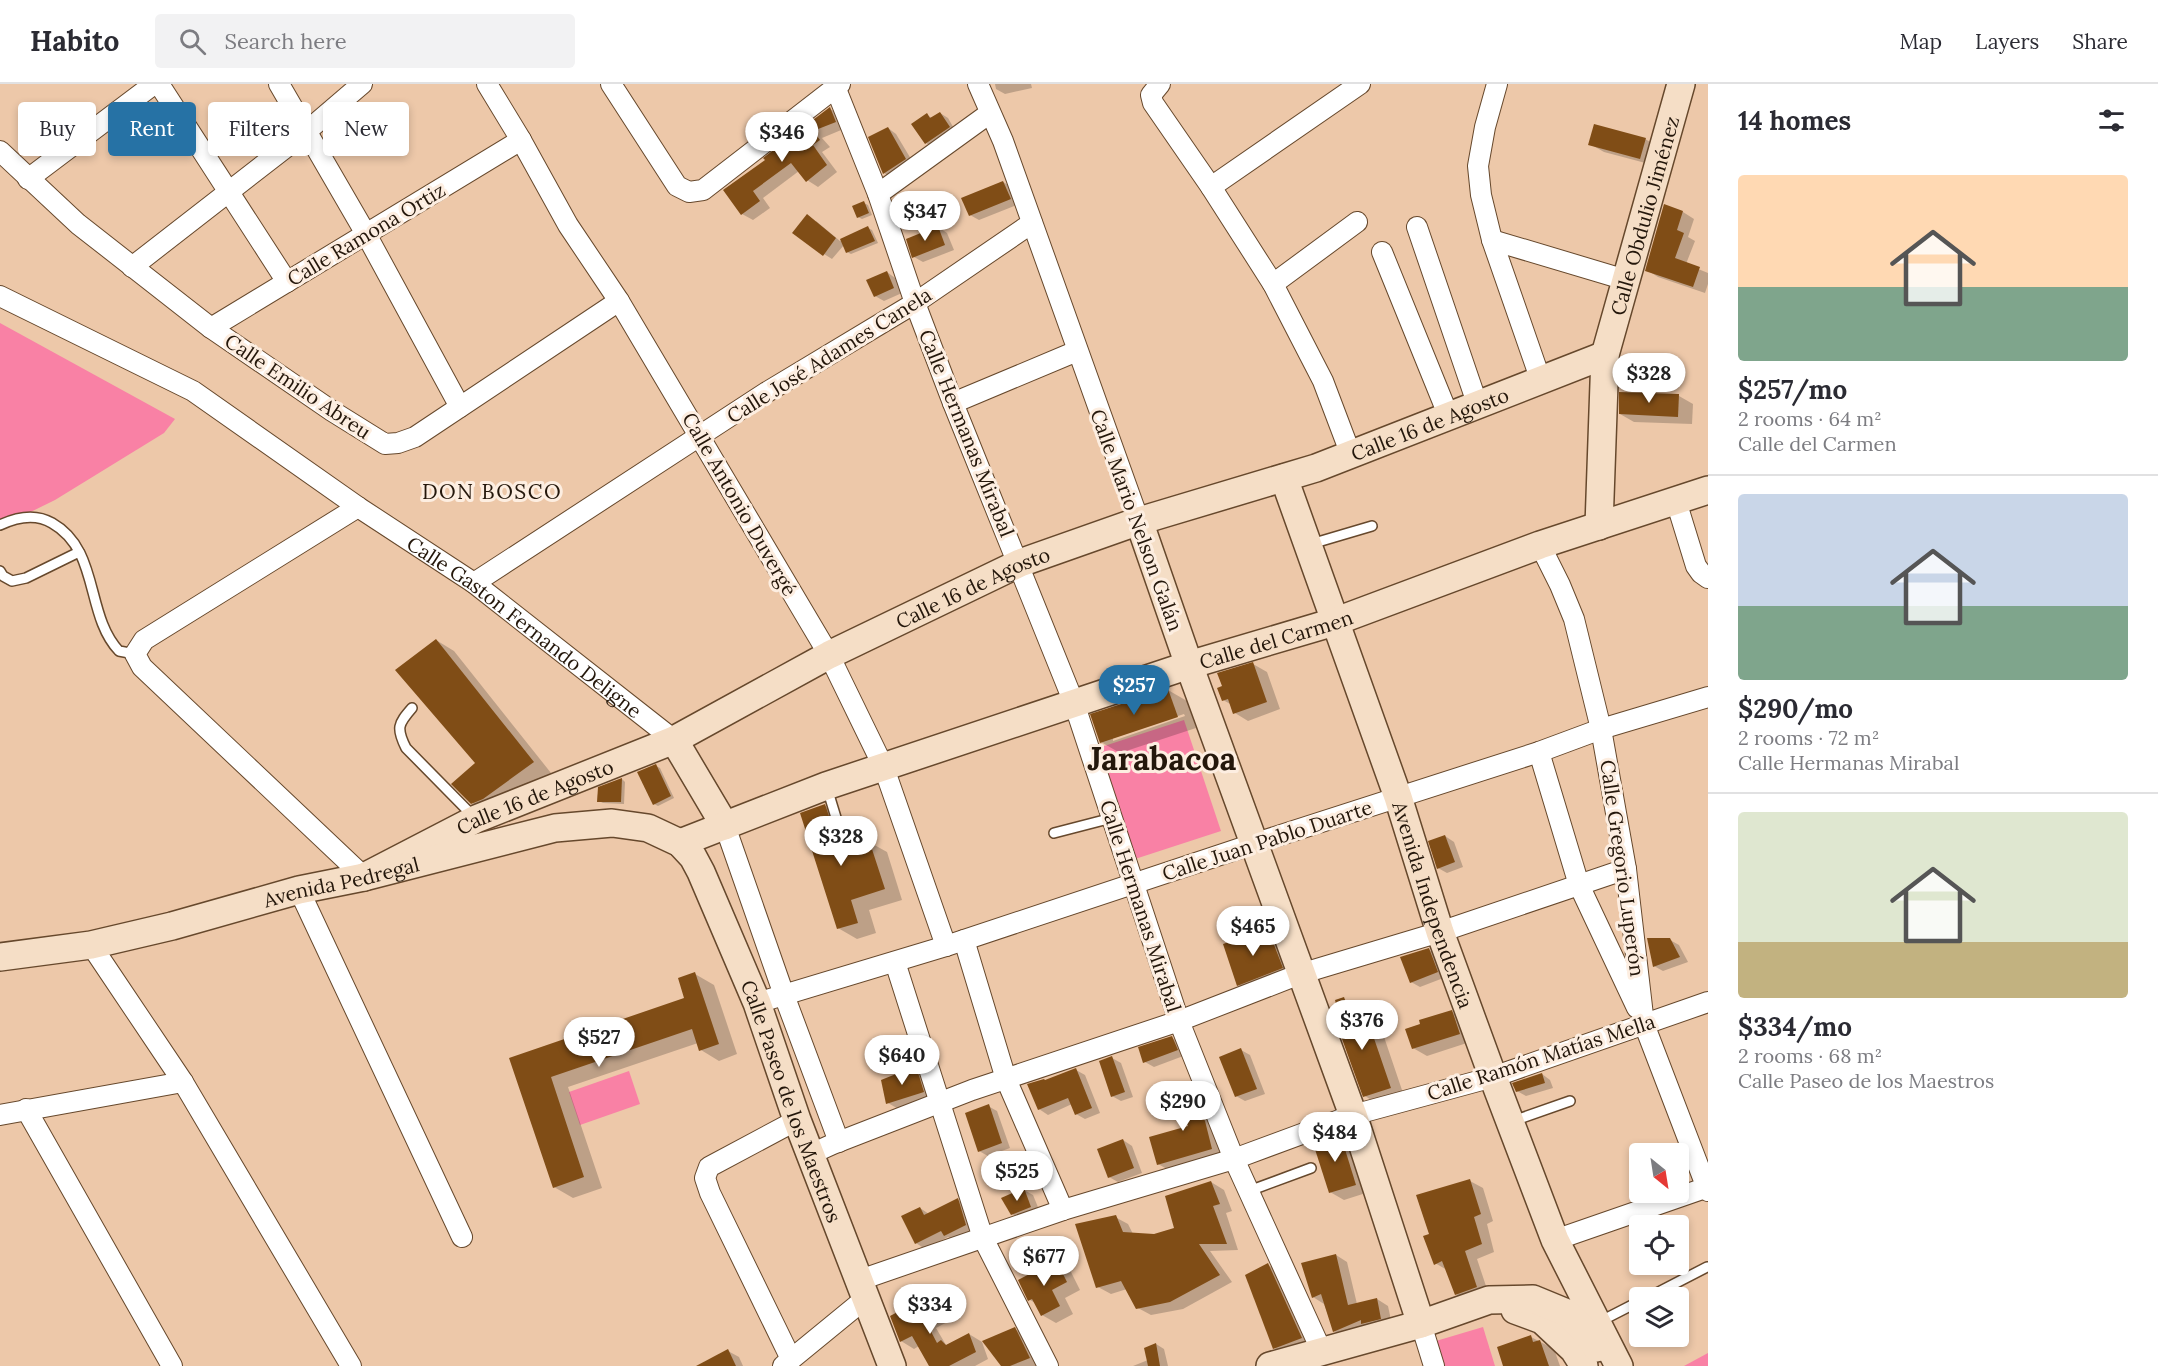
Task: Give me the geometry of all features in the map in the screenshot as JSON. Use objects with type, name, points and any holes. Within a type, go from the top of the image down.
[{"type":"street","points":[[28,179],[154,84]]},
{"type":"street","points":[[159,84],[287,282]]},
{"type":"street","points":[[279,84],[290,102]]},
{"type":"street","points":[[311,128],[362,84]]},
{"type":"street","name":"Calle Antonio Duvergé","points":[[487,84],[568,225],[619,301],[829,654],[884,768],[955,943],[1006,1079],[1063,1210]]},
{"type":"street","points":[[611,84],[677,186],[689,192],[703,190],[836,85]]},
{"type":"street","name":"Calle Mario Nelson Galán","points":[[978,84],[1003,141],[1253,844],[1353,1115],[1434,1366]]},
{"type":"street","points":[[1160,84],[1151,96],[1153,103],[1211,187],[1273,284],[1323,381],[1351,455]]},
{"type":"street","points":[[1211,187],[1360,84]]},
{"type":"street","points":[[1497,84],[1485,127],[1478,166],[1481,195],[1492,240],[1541,381]]},
{"type":"street","name":"Calle Obdulio Jiménez","points":[[1599,526],[1605,355],[1681,84]]},
{"type":"street","name":"Calle Hermanas Mirabal","points":[[836,85],[953,403],[1020,563],[1074,703],[1179,1021],[1234,1159],[1322,1352]]},
{"type":"street","points":[[878,194],[990,113]]},
{"type":"street","points":[[311,136],[460,407]]},
{"type":"street","name":"Calle Ramona Ortiz","points":[[211,328],[521,140]]},
{"type":"street","name":"Calle Emilio Abreu","points":[[0,152],[78,224],[211,328],[332,411],[385,444],[398,443],[415,437],[619,301]]},
{"type":"street","points":[[132,267],[276,156]]},
{"type":"street","points":[[1273,284],[1357,222]]},
{"type":"street","name":"Calle José Adames Canela","points":[[474,583],[700,435],[915,303],[1032,224]]},
{"type":"street","points":[[1417,227],[1478,405]]},
{"type":"street","points":[[1492,240],[1626,280]]},
{"type":"street","points":[[1382,252],[1449,417]]},
{"type":"street","name":"Calle Gaston Fernando Deligne","points":[[0,296],[193,391],[358,507],[474,583],[674,740],[725,826],[784,995],[840,1142]]},
{"type":"street","points":[[953,403],[1077,351]]},
{"type":"street","name":"Calle 16 de Agosto","points":[[364,877],[476,819],[674,740],[829,654],[1020,563],[1139,521],[1284,478],[1351,455],[1605,355]]},
{"type":"street","name":"Avenida Independencia","points":[[1284,478],[1398,797],[1440,932],[1555,1240],[1585,1343]]},
{"type":"street","name":"Calle del Carmen","points":[[680,843],[826,786],[1189,665],[1334,622],[1540,545],[1708,490]]},
{"type":"street","points":[[1676,501],[1695,566],[1708,578]]},
{"type":"street","points":[[358,507],[144,640],[135,654],[142,667],[364,877]]},
{"type":"street","name":"Calle Gregorio Luperón","points":[[1540,545],[1574,619],[1601,729],[1626,868],[1644,1024],[1708,1188]]},
{"type":"street","name":"Calle Juan Pablo Duarte","points":[[757,1003],[955,943],[1539,752],[1601,729],[1708,697]]},
{"type":"street","points":[[1539,752],[1579,885],[1644,1024]]},
{"type":"street","name":"Avenida Pedregal","points":[[0,957],[91,945],[172,926],[299,890],[364,877],[565,827],[612,823],[648,828],[680,843]]},
{"type":"street","name":"Calle Paseo de los Maestros","points":[[680,843],[693,857],[701,872],[757,1003],[797,1120],[892,1366]]},
{"type":"street","points":[[811,1154],[940,1102],[1179,1021],[1300,974],[1440,932],[1626,868]]},
{"type":"street","points":[[299,890],[462,1237]]},
{"type":"street","points":[[91,945],[183,1082],[351,1366]]},
{"type":"street","points":[[895,962],[983,1238],[1048,1366]]},
{"type":"street","name":"Calle Ramón Matías Mella","points":[[863,1289],[983,1238],[1063,1210],[1234,1159],[1353,1115],[1493,1077],[1708,1002]]},
{"type":"street","points":[[0,1115],[183,1082]]},
{"type":"street","points":[[26,1109],[172,1366]]},
{"type":"street","points":[[797,1120],[709,1167],[705,1178],[710,1193],[787,1363],[863,1289]]},
{"type":"street","points":[[1555,1240],[1708,1188]]},
{"type":"street","points":[[1270,1366],[1421,1324],[1488,1300],[1542,1320],[1585,1343],[1619,1366]]},
{"type":"street","points":[[1585,1343],[1608,1366]]},
{"type":"lane","points":[[0,525],[15,518],[42,517],[58,526],[72,538],[88,571],[105,632],[118,651],[135,654]]},
{"type":"lane","points":[[1307,545],[1372,526]]},
{"type":"lane","points":[[0,571],[12,582],[26,578],[79,552]]},
{"type":"lane","points":[[412,708],[400,723],[399,735],[406,748],[476,819]]},
{"type":"lane","points":[[826,786],[841,834],[856,829]]},
{"type":"lane","points":[[1054,833],[1112,818]]},
{"type":"lane","points":[[1510,1122],[1570,1101]]},
{"type":"lane","points":[[1249,1191],[1311,1168]]},
{"type":"lane","points":[[1668,1287],[1707,1267]]},
{"type":"lane","points":[[1585,1343],[1629,1309]]},
{"type":"shaded area","points":[[0,323],[175,419],[164,433],[55,500],[0,527]]},
{"type":"shaded area","points":[[1184,720],[1221,831],[1132,860],[1095,749]]},
{"type":"shaded area","points":[[629,1071],[640,1104],[580,1125],[569,1092]]},
{"type":"shaded area","points":[[1483,1327],[1495,1366],[1444,1366],[1436,1341]]},
{"type":"shaded area","points":[[1708,1353],[1708,1366],[1684,1366]]},
{"type":"building","points":[[830,107],[836,122],[813,131],[820,140],[813,145],[827,165],[806,182],[791,163],[753,191],[760,201],[741,215],[723,190],[765,160],[763,158]]},
{"type":"building","points":[[940,112],[950,127],[925,144],[911,124],[927,113],[930,118]]},
{"type":"building","points":[[1594,124],[1646,138],[1640,159],[1588,145]]},
{"type":"building","points":[[888,127],[906,159],[883,174],[868,137]]},
{"type":"building","points":[[1003,181],[1011,199],[969,216],[961,198]]},
{"type":"building","points":[[864,201],[869,213],[857,218],[852,206]]},
{"type":"building","points":[[1664,204],[1683,211],[1677,230],[1684,233],[1675,258],[1700,267],[1693,287],[1645,271]]},
{"type":"building","points":[[807,214],[836,238],[823,256],[792,233]]},
{"type":"building","points":[[868,226],[875,241],[846,253],[840,239]]},
{"type":"building","points":[[938,226],[945,245],[912,258],[906,239]]},
{"type":"building","points":[[887,271],[894,288],[874,297],[866,280]]},
{"type":"building","points":[[1619,392],[1679,394],[1678,417],[1619,414]]},
{"type":"building","points":[[436,639],[534,762],[483,799],[471,804],[451,784],[475,763],[395,670]]},
{"type":"building","points":[[1253,662],[1267,702],[1233,714],[1228,699],[1222,701],[1217,688],[1222,686],[1217,673]]},
{"type":"building","points":[[1168,689],[1178,717],[1100,743],[1090,714]]},
{"type":"building","points":[[656,764],[671,796],[653,805],[637,772]]},
{"type":"building","points":[[622,778],[621,802],[597,802],[598,787]]},
{"type":"building","points":[[825,804],[840,849],[869,840],[885,889],[851,900],[858,923],[837,929],[800,813]]},
{"type":"building","points":[[1445,835],[1455,862],[1437,869],[1428,841]]},
{"type":"building","points":[[1268,929],[1283,968],[1237,986],[1223,944]]},
{"type":"building","points":[[1647,938],[1670,938],[1680,957],[1653,967]]},
{"type":"building","points":[[1429,948],[1438,972],[1410,983],[1400,957]]},
{"type":"building","points":[[695,972],[719,1044],[699,1051],[692,1029],[551,1077],[584,1177],[553,1188],[509,1058],[684,998],[678,978]]},
{"type":"building","points":[[1344,997],[1352,1020],[1366,1015],[1391,1088],[1363,1097],[1337,1025],[1341,1024],[1335,1000]]},
{"type":"building","points":[[1452,1010],[1460,1034],[1412,1049],[1405,1029],[1420,1024],[1419,1020]]},
{"type":"building","points":[[1172,1036],[1178,1050],[1143,1063],[1138,1047]]},
{"type":"building","points":[[1241,1048],[1257,1089],[1235,1097],[1219,1057]]},
{"type":"building","points":[[1112,1056],[1125,1092],[1111,1097],[1099,1061]]},
{"type":"building","points":[[916,1066],[924,1092],[886,1104],[881,1080]]},
{"type":"building","points":[[1076,1068],[1092,1108],[1075,1115],[1068,1098],[1038,1110],[1027,1084]]},
{"type":"building","points":[[1542,1073],[1545,1083],[1516,1092],[1512,1083]]},
{"type":"building","points":[[1186,1083],[1205,1121],[1212,1149],[1157,1165],[1149,1137],[1188,1126],[1171,1090]]},
{"type":"building","points":[[989,1104],[1002,1143],[978,1152],[965,1113]]},
{"type":"building","points":[[1340,1133],[1356,1185],[1329,1193],[1313,1143]]},
{"type":"building","points":[[1123,1139],[1134,1168],[1108,1178],[1097,1149]]},
{"type":"building","points":[[1470,1179],[1481,1214],[1474,1217],[1482,1244],[1465,1251],[1477,1287],[1455,1295],[1442,1261],[1434,1265],[1423,1236],[1429,1234],[1416,1195]]},
{"type":"building","points":[[1211,1181],[1220,1204],[1213,1206],[1227,1244],[1199,1244],[1220,1275],[1170,1302],[1136,1309],[1121,1281],[1096,1288],[1075,1224],[1116,1215],[1123,1232],[1154,1234],[1174,1228],[1165,1196]]},
{"type":"building","points":[[1024,1188],[1031,1207],[1011,1215],[1001,1198]]},
{"type":"building","points":[[958,1198],[966,1225],[944,1236],[941,1231],[915,1244],[901,1216],[920,1207],[924,1215]]},
{"type":"building","points":[[1336,1254],[1348,1305],[1377,1298],[1381,1319],[1361,1324],[1361,1320],[1333,1332],[1321,1294],[1312,1298],[1301,1263]]},
{"type":"building","points":[[1056,1260],[1067,1282],[1052,1290],[1060,1306],[1041,1316],[1032,1299],[1028,1301],[1018,1280]]},
{"type":"building","points":[[1268,1263],[1302,1338],[1273,1349],[1245,1275]]},
{"type":"building","points":[[928,1296],[937,1314],[925,1320],[937,1343],[941,1340],[946,1345],[969,1333],[976,1352],[949,1366],[929,1366],[912,1336],[900,1342],[890,1316]]},
{"type":"building","points":[[1015,1327],[1030,1358],[1010,1366],[1001,1366],[982,1341]]},
{"type":"building","points":[[1531,1335],[1533,1342],[1540,1340],[1549,1366],[1503,1366],[1497,1347]]},
{"type":"building","points":[[1156,1343],[1160,1366],[1148,1366],[1144,1348]]},
{"type":"building","points":[[728,1349],[736,1366],[696,1366]]},
{"type":"district","name":"DON BOSCO","points":[[492,491]]},
{"type":"district","name":"Jarabacoa","points":[[1162,758]]}]
